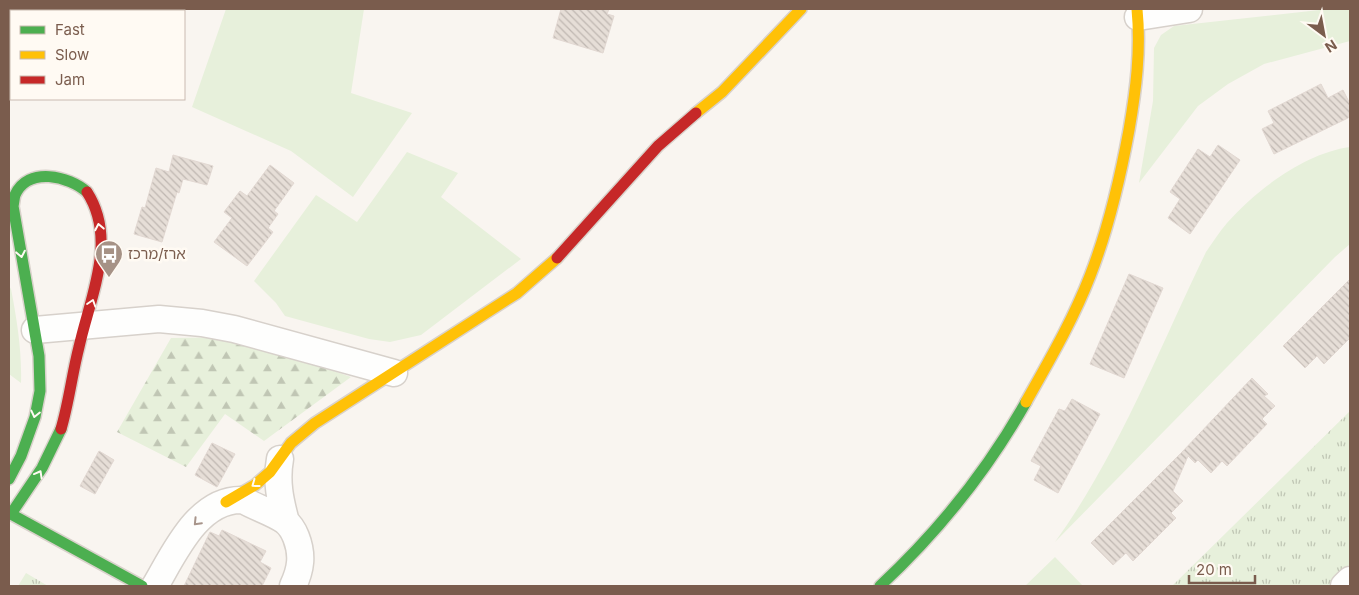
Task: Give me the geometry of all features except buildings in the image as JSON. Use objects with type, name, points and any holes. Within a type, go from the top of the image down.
[{"type":"street","points":[[226,502],[255,485],[270,472],[292,443],[315,423],[517,293],[547,268],[658,146],[722,92],[801,9]]},
{"type":"street","points":[[880,586],[895,573],[936,528],[976,479],[1018,418],[1042,377],[1094,266],[1111,211],[1126,149],[1135,90],[1138,13],[1189,9]]},
{"type":"street","points":[[9,479],[21,456],[35,417],[40,391],[39,356],[13,206],[15,195],[20,187],[36,178],[56,176],[73,181],[88,193],[97,215],[101,234],[97,287],[84,325],[58,438],[32,485],[10,513],[142,586]]},
{"type":"street","points":[[35,330],[159,319],[202,323],[234,329],[394,373]]},
{"type":"street","points":[[280,459],[277,475],[280,500],[286,522],[294,533],[302,558],[299,574],[293,586]]},
{"type":"street","points":[[155,586],[186,534],[205,514],[219,504],[243,500],[286,522]]},
{"type":"street","points":[[1344,586],[1350,580]]},
{"type":"green space","points":[[226,9],[364,9],[351,93],[412,113],[353,197],[291,151],[192,107]]},
{"type":"green space","points":[[1328,9],[1350,9],[1350,41],[1264,64],[1228,84],[1198,106],[1139,183],[1153,101],[1154,48],[1161,35],[1174,26]]},
{"type":"green space","points":[[1350,147],[1350,244],[1335,257],[1055,542],[1099,474],[1136,401],[1206,252],[1221,230],[1252,198],[1282,175],[1316,157]]},
{"type":"green space","points":[[407,152],[458,173],[441,197],[521,259],[421,335],[390,342],[369,339],[285,316],[276,303],[254,281],[316,195],[357,222]]},
{"type":"green space","points":[[9,286],[19,336],[21,383],[9,374]]},
{"type":"green space","points":[[236,337],[351,377],[264,441],[225,414],[186,467],[117,432],[171,338]]},
{"type":"green space","points":[[1350,411],[1350,564],[1329,586],[1172,586]]},
{"type":"green space","points":[[1055,557],[1083,586],[1025,586]]},
{"type":"green space","points":[[26,573],[48,586],[18,586]]},
{"type":"traffic: fast","points":[[9,479],[21,456],[35,417],[40,391],[39,356],[13,206],[15,196],[21,186],[29,180],[39,177],[60,178],[79,186],[87,192]]},
{"type":"traffic: fast","points":[[880,586],[922,544],[960,500],[995,452],[1026,402]]},
{"type":"traffic: fast","points":[[11,514],[42,468],[61,429]]},
{"type":"traffic: fast","points":[[9,513],[142,586]]},
{"type":"traffic: slow","points":[[696,113],[722,92],[801,9]]},
{"type":"traffic: slow","points":[[1026,402],[1076,308],[1090,276],[1108,223],[1122,167],[1134,100],[1138,55],[1137,9]]},
{"type":"traffic: slow","points":[[226,502],[255,485],[270,472],[291,443],[315,423],[517,293],[557,258]]},
{"type":"traffic: jam","points":[[557,258],[658,146],[696,113]]},
{"type":"traffic: jam","points":[[61,429],[99,269],[100,229],[96,210],[87,192]]},
{"type":"place","name":"ארז/מרכז","points":[[109,278]]}]
